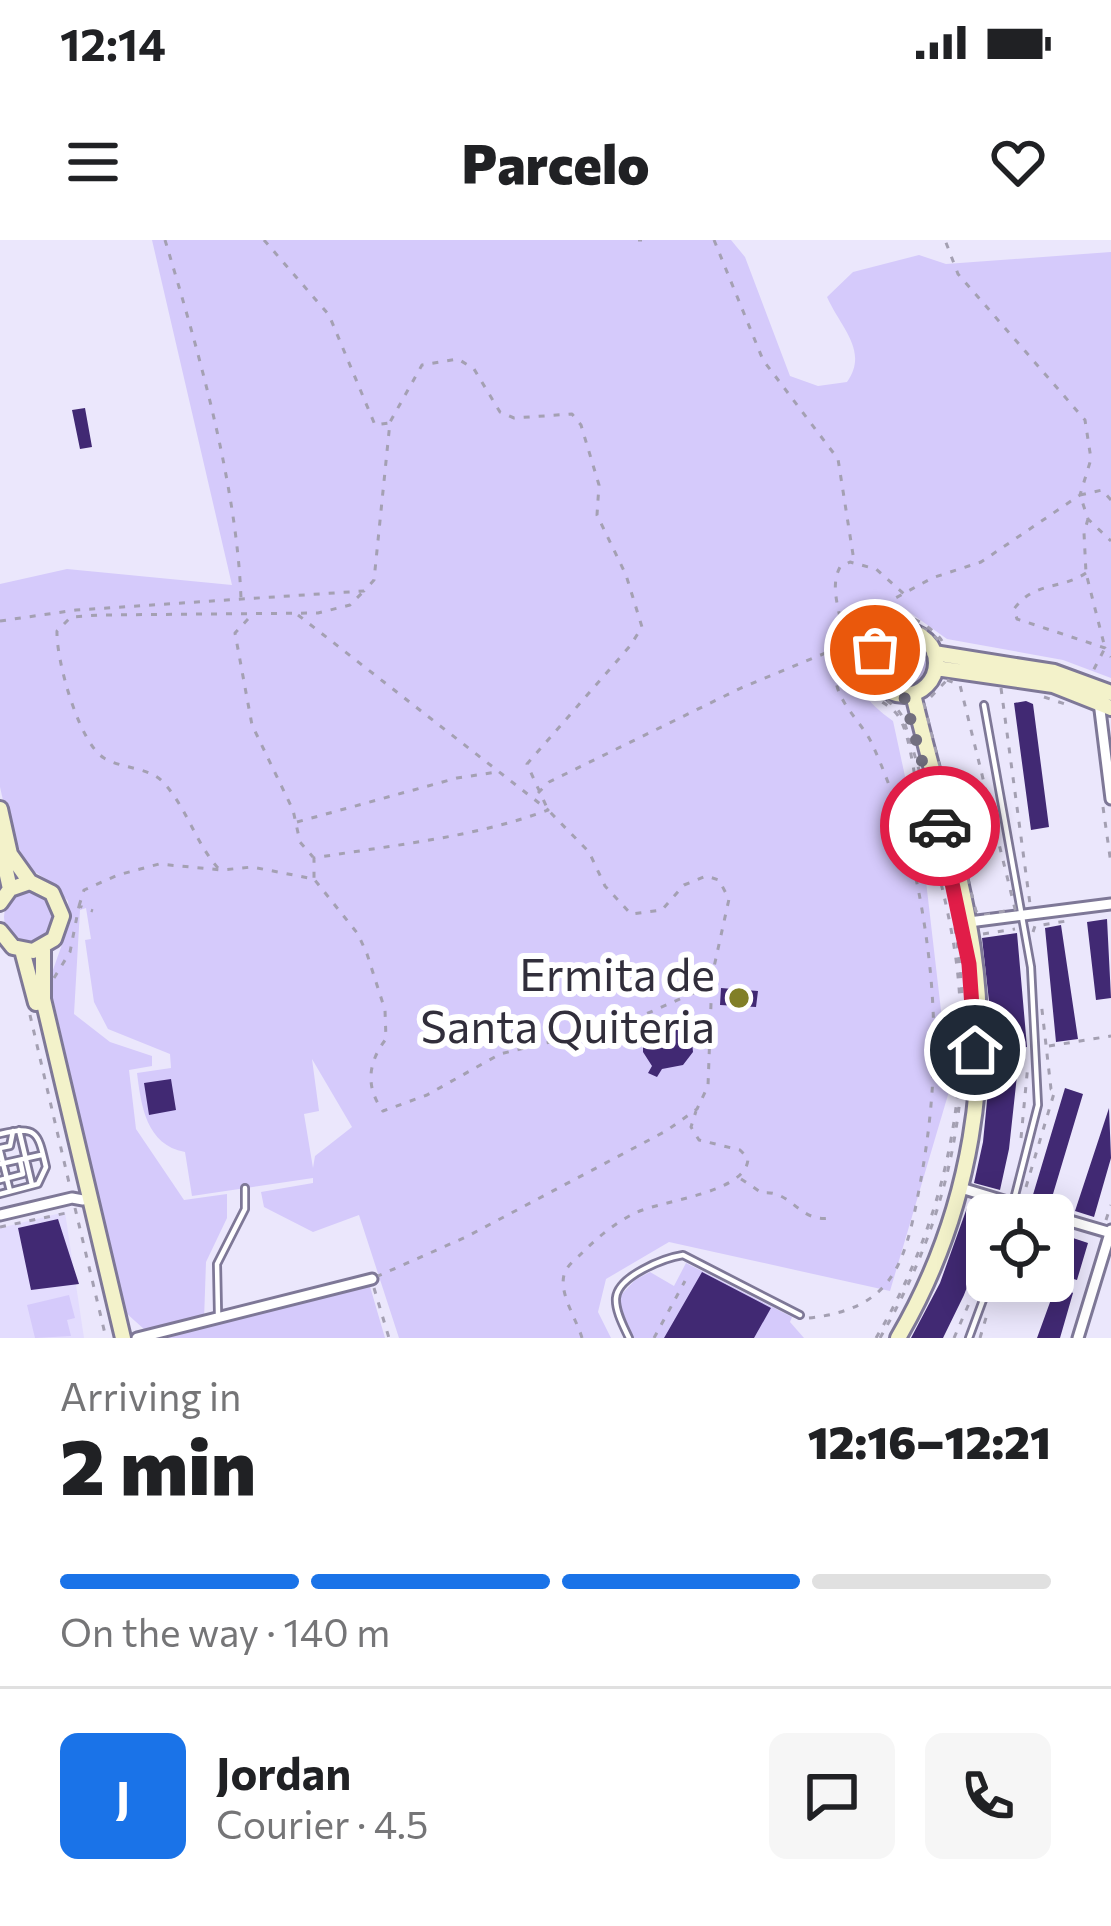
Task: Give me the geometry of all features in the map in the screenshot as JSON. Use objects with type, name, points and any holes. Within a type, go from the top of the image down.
[{"type":"street","points":[[938,655],[924,688],[909,695],[883,688],[874,676],[872,663],[884,638],[913,632],[938,655],[1107,701],[1111,799]]},
{"type":"street","points":[[895,1338],[934,1265],[961,1188],[977,1103],[979,1063],[974,928],[909,695]]},
{"type":"street","points":[[895,1338],[952,1201],[963,1156],[975,1050],[962,917],[909,695]]},
{"type":"street","points":[[0,809],[10,854],[30,882],[52,893],[62,916],[54,939],[43,947],[22,950],[2,938]]},
{"type":"street","points":[[0,844],[10,890]]},
{"type":"street","points":[[0,903],[10,890],[30,882]]},
{"type":"street","points":[[974,928],[1028,923],[1111,904]]},
{"type":"street","points":[[43,947],[44,999],[124,1338]]},
{"type":"street","points":[[22,950],[110,1338]]},
{"type":"street","points":[[961,1188],[979,1194]]},
{"type":"street","points":[[0,1215],[78,1199]]},
{"type":"street","points":[[1074,1221],[1111,1232],[1078,1338]]},
{"type":"street","points":[[116,1305],[137,1338],[372,1279]]},
{"type":"lane","points":[[984,705],[1028,923],[1038,1105],[1019,1194]]},
{"type":"lane","points":[[0,1134],[16,1130],[36,1135],[45,1175],[32,1186],[0,1193]]},
{"type":"lane","points":[[10,1191],[3,1180],[0,1150],[10,1146],[16,1130]]},
{"type":"lane","points":[[16,1130],[32,1186]]},
{"type":"lane","points":[[1,1163],[43,1155]]},
{"type":"lane","points":[[3,1180],[23,1174],[23,1159]]},
{"type":"lane","points":[[219,1317],[218,1264],[245,1209],[245,1188]]},
{"type":"lane","points":[[628,1338],[615,1301],[617,1292],[634,1276],[683,1255],[800,1315]]},
{"type":"lane","points":[[969,1338],[982,1302]]},
{"type":"path","points":[[165,240],[195,340],[240,554],[241,599]]},
{"type":"path","points":[[264,240],[329,315],[375,425],[390,422]]},
{"type":"path","points":[[714,240],[764,360],[838,459],[854,562]]},
{"type":"path","points":[[945,240],[958,274],[1085,420],[1091,459],[1080,495],[1088,519],[1111,541]]},
{"type":"path","points":[[71,617],[251,616],[350,605],[374,580],[390,422],[422,365],[458,359],[474,369],[500,412],[514,418],[572,414],[581,424],[599,485],[597,515],[626,574],[642,627],[527,764],[548,810]]},
{"type":"path","points":[[884,638],[883,618],[892,600],[932,578],[981,562],[1080,495],[1102,490],[1111,500]]},
{"type":"path","points":[[1088,519],[1086,573],[1111,657]]},
{"type":"path","points":[[800,1315],[824,1316],[876,1298],[885,1288],[913,1220],[935,1089],[935,989],[920,898],[875,750],[838,691],[836,673],[842,629],[836,574],[840,566],[854,562],[876,569],[904,594]]},
{"type":"path","points":[[1086,573],[1025,593],[1014,609],[1016,619],[1105,648]]},
{"type":"path","points":[[0,620],[76,610],[364,591]]},
{"type":"path","points":[[878,1338],[911,1273],[937,1200],[955,1124],[961,1054],[957,968],[900,720],[867,690],[858,660],[871,616],[877,609],[888,608],[929,626],[938,655]]},
{"type":"path","points":[[76,610],[57,631],[57,648],[94,751],[109,761],[159,776],[219,869]]},
{"type":"path","points":[[296,614],[548,810],[589,852],[605,886],[632,914],[662,910],[684,886],[706,876],[718,880],[729,899],[712,976],[708,1086],[691,1126],[699,1141],[740,1150],[748,1158],[748,1168],[740,1178],[634,1214],[604,1232],[571,1263],[563,1276],[582,1338]]},
{"type":"path","points":[[251,616],[235,633],[252,725],[300,842],[314,858],[314,879],[358,934],[380,989],[386,1039],[376,1052],[369,1076],[372,1096],[383,1111],[428,1095],[500,1054],[621,1025],[698,991],[712,976]]},
{"type":"path","points":[[878,1338],[922,1255],[943,1195],[961,1109],[965,1038],[955,928],[903,715],[895,704],[875,693],[863,670],[872,622],[883,618]]},
{"type":"path","points":[[538,793],[549,782],[694,711],[828,652],[842,629]]},
{"type":"path","points":[[1102,679],[1091,676],[1105,648]]},
{"type":"path","points":[[947,680],[958,682],[961,690],[1015,909],[980,916],[924,704],[947,680]]},
{"type":"path","points":[[1012,689],[1000,687],[1028,923],[1021,941]]},
{"type":"path","points":[[1037,695],[1077,708]]},
{"type":"path","points":[[295,822],[499,771]]},
{"type":"path","points":[[314,858],[515,823],[548,810]]},
{"type":"path","points":[[54,978],[70,952],[84,890],[118,875],[159,864],[252,867],[314,879]]},
{"type":"path","points":[[80,906],[93,911]]},
{"type":"path","points":[[974,928],[1089,917]]},
{"type":"path","points":[[1020,1194],[1055,1090],[1051,1089],[1041,1000]]},
{"type":"path","points":[[28,1006],[110,1338]]},
{"type":"path","points":[[1047,1046],[1111,1036]]},
{"type":"path","points":[[1021,1137],[1028,1049]]},
{"type":"path","points":[[389,1338],[372,1279],[466,1237],[666,1131],[697,1109]]},
{"type":"path","points":[[740,1178],[762,1193],[775,1191],[785,1196],[801,1214],[830,1218]]},
{"type":"path","points":[[1097,1222],[1106,1220],[1111,1204]]},
{"type":"path","points":[[0,1227],[70,1212]]},
{"type":"path","points":[[654,1338],[685,1281]]},
{"type":"path","points":[[954,1338],[970,1302]]},
{"type":"shaded area","points":[[152,240],[731,240],[745,257],[790,376],[818,386],[847,382],[853,371],[854,350],[827,297],[853,272],[919,255],[946,264],[1111,252],[1111,678],[1063,660],[947,639],[898,604],[873,601],[855,652],[857,681],[876,708],[893,721],[924,864],[950,1088],[890,1291],[669,1242],[606,1279],[598,1312],[611,1338],[399,1338],[359,1215],[313,1232],[264,1207],[261,1192],[313,1183],[313,1178],[192,1196],[185,1152],[172,1148],[154,1132],[137,1073],[171,1068],[170,1054],[108,1029],[94,1002],[85,940],[91,939],[86,908],[80,910],[74,1014],[110,1042],[152,1056],[152,1066],[129,1070],[136,1129],[184,1200],[227,1194],[227,1218],[206,1262],[204,1320],[145,1330],[125,1312],[49,981],[70,922],[68,901],[28,867],[9,827],[0,787],[0,584],[67,569],[232,585]],"holes":[[[312,1059],[352,1127],[315,1156],[313,1168],[304,1114],[319,1111]]]},
{"type":"shaded area","points":[[904,638],[921,645],[928,662],[921,679],[904,686],[887,679],[880,662],[887,645]]},
{"type":"shaded area","points":[[29,892],[46,900],[54,917],[46,934],[29,942],[12,934],[4,917],[12,900]]},
{"type":"shaded area","points":[[65,1212],[84,1338],[0,1338],[0,1228]]},
{"type":"shaded area","points":[[686,1263],[792,1317],[790,1322],[804,1338],[633,1338],[621,1295],[650,1272],[674,1286]]},
{"type":"shaded area","points":[[369,1283],[385,1338],[165,1338]]},
{"type":"shaded area","points":[[69,1295],[75,1318],[67,1320],[71,1336],[35,1338],[27,1305]]},
{"type":"building","points":[[85,408],[92,447],[80,449],[72,410]]},
{"type":"building","points":[[1014,703],[1033,704],[1049,827],[1031,830]]},
{"type":"building","points":[[1107,919],[1111,998],[1096,1000],[1087,922]]},
{"type":"building","points":[[1061,925],[1078,1039],[1056,1042],[1045,928]]},
{"type":"building","points":[[1017,933],[1027,1047],[1020,1048],[1000,1190],[974,1183],[991,1060],[982,938]]},
{"type":"building","name":"Ermita de Santa Quiteria","points":[[721,988],[758,991],[756,1007],[720,1005]]},
{"type":"building","points":[[674,1018],[691,1031],[693,1052],[683,1065],[662,1069],[657,1077],[648,1073],[652,1066],[643,1052],[643,1035],[658,1019]]},
{"type":"building","points":[[171,1079],[176,1110],[149,1115],[144,1083]]},
{"type":"building","points":[[1065,1088],[1083,1094],[1053,1194],[1033,1194]]},
{"type":"building","points":[[1109,1108],[1111,1158],[1094,1217],[1075,1211]]},
{"type":"building","points":[[966,1211],[964,1295],[943,1338],[911,1338],[940,1283]]},
{"type":"building","points":[[58,1219],[79,1284],[31,1290],[18,1228]]},
{"type":"building","points":[[1074,1238],[1088,1243],[1074,1279]]},
{"type":"building","points":[[702,1272],[771,1308],[754,1338],[664,1338]]},
{"type":"building","points":[[1050,1302],[1070,1302],[1060,1338],[1037,1338]]},
{"type":"way so far","points":[[875,650],[874,676],[883,688],[904,696],[912,717],[940,826]]},
{"type":"place","name":"Ermita de Santa Quiteria","points":[[739,998]]},
{"type":"route","points":[[940,826],[962,917],[975,1050]]}]
